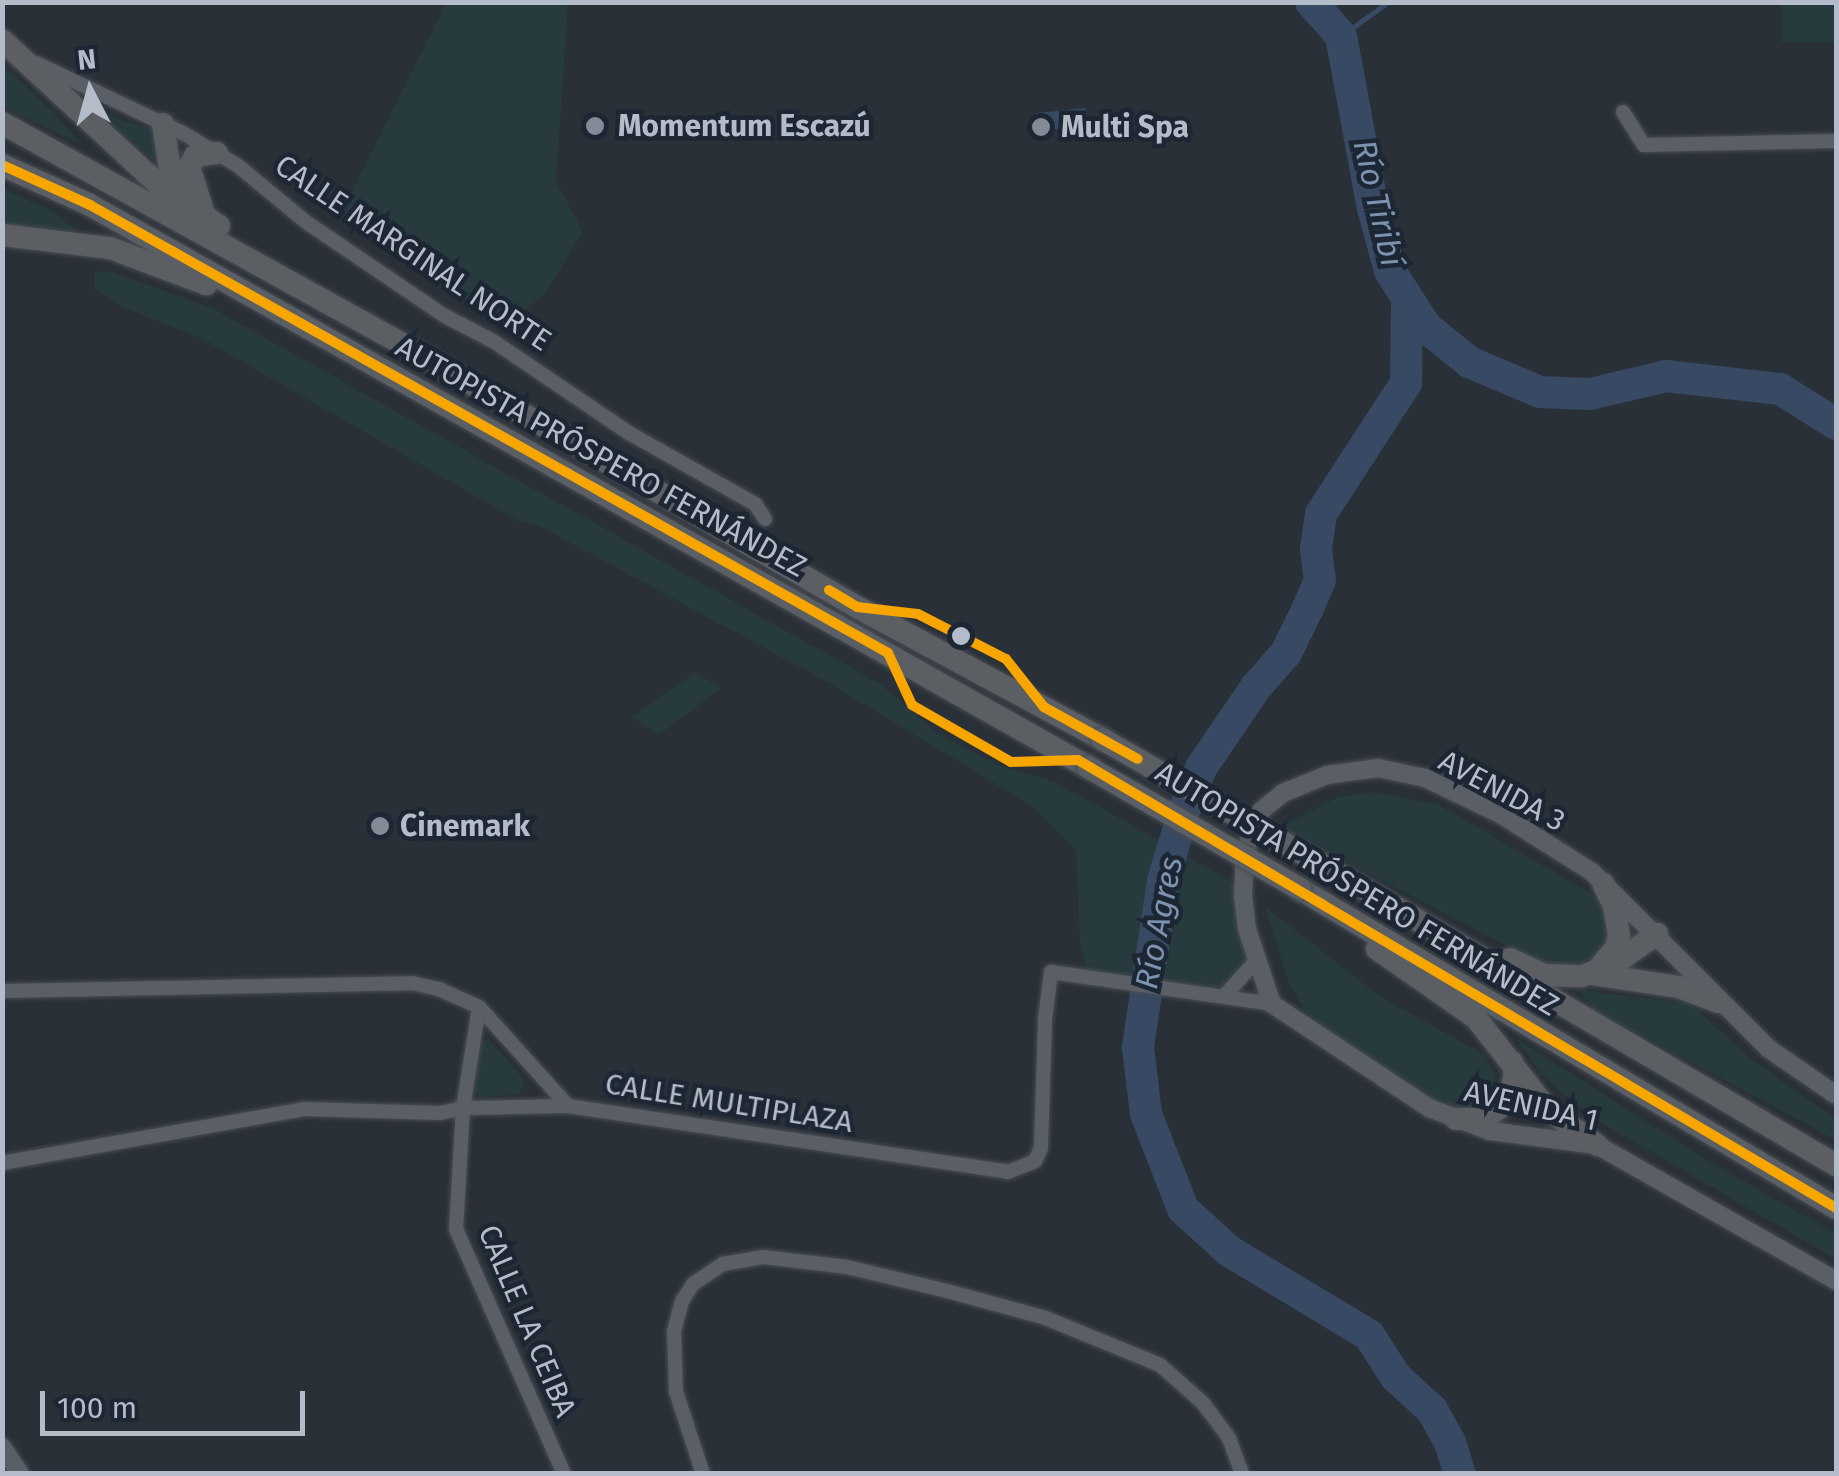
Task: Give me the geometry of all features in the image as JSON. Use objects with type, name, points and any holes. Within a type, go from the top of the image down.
[{"type":"highway","points":[[10,47],[174,196],[390,336]]},
{"type":"highway","name":"AUTOPISTA PRÓSPERO FERNÁNDEZ","points":[[2,123],[390,336],[856,606],[1326,866],[1836,1165]]},
{"type":"highway","points":[[163,124],[174,196]]},
{"type":"highway","points":[[205,218],[189,167],[194,156],[217,153]]},
{"type":"highway","name":"AUTOPISTA PRÓSPERO FERNÁNDEZ","points":[[2,165],[90,206],[306,325],[1088,766],[1836,1208]]},
{"type":"highway","points":[[2,235],[110,248],[306,325]]},
{"type":"highway","points":[[1593,974],[1609,958],[1619,935],[1614,906],[1603,883]]},
{"type":"highway","points":[[1358,886],[1544,975],[1593,974],[1679,987],[1718,1002]]},
{"type":"highway","points":[[1320,902],[1398,966],[1476,1018],[1548,1110],[1597,1145]]},
{"type":"highway","points":[[1593,974],[1657,934]]},
{"type":"highway","points":[[1456,1119],[1470,1122],[1496,1113],[1512,1090],[1512,1062]]},
{"type":"street","name":"CALLE MARGINAL NORTE","points":[[10,47],[217,153],[306,222],[445,316],[493,341],[629,432],[755,504],[765,519]]},
{"type":"street","points":[[1624,112],[1644,145],[1836,141]]},
{"type":"street","name":"AVENIDA 3","points":[[1272,1004],[1256,961],[1243,896],[1245,850],[1260,811],[1283,793],[1327,775],[1378,768],[1425,778],[1502,816],[1603,883],[1769,1049],[1836,1096]]},
{"type":"street","points":[[1226,994],[1256,961]]},
{"type":"street","name":"CALLE MULTIPLAZA","points":[[2,1163],[304,1108],[440,1114],[463,1108],[568,1106],[1008,1172],[1035,1161],[1040,1148],[1044,1019],[1051,972],[1226,994],[1272,1004]]},
{"type":"street","points":[[2,991],[412,984],[439,989],[480,1007],[568,1106]]},
{"type":"street","name":"AVENIDA 1","points":[[1272,1004],[1408,1095],[1456,1119],[1490,1131],[1597,1145],[1836,1281]]},
{"type":"street","name":"CALLE LA CEIBA","points":[[480,1007],[463,1108],[456,1229],[564,1474]]},
{"type":"street","points":[[703,1474],[676,1392],[674,1331],[682,1301],[693,1284],[723,1264],[762,1257],[847,1267],[947,1291],[1042,1317],[1160,1365],[1203,1403],[1229,1438],[1242,1474]]},
{"type":"street","points":[[2,1447],[20,1474]]},
{"type":"green space","points":[[447,2],[568,3],[556,181],[583,232],[545,294],[512,320],[490,316],[342,211]]},
{"type":"green space","points":[[1782,3],[1836,3],[1836,42],[1782,42]]},
{"type":"green space","points":[[2,64],[57,116],[80,144],[3,107]]},
{"type":"green space","points":[[89,102],[118,119],[159,131],[163,168],[96,113]]},
{"type":"green space","points":[[2,188],[52,212],[77,230],[3,226]]},
{"type":"green space","points":[[108,271],[212,308],[882,685],[938,734],[996,764],[1055,782],[1231,881],[1244,908],[1249,971],[1238,985],[1222,988],[1088,972],[1080,940],[1076,850],[1032,806],[831,684],[538,525],[519,521],[203,339],[127,309],[94,289],[95,272]]},
{"type":"green space","points":[[694,673],[722,688],[658,735],[632,717]]},
{"type":"green space","points":[[1376,792],[1439,805],[1598,898],[1608,913],[1607,948],[1591,965],[1566,970],[1523,954],[1280,827],[1338,797]]},
{"type":"green space","points":[[1265,907],[1381,997],[1486,1056],[1495,1078],[1491,1095],[1469,1109],[1449,1105],[1403,1086],[1336,1044],[1305,1011],[1288,981]]},
{"type":"green space","points":[[1579,990],[1691,1004],[1748,1057],[1836,1119],[1836,1140],[1592,1009]]},
{"type":"green space","points":[[1516,1038],[1703,1158],[1836,1234],[1836,1259],[1590,1116],[1542,1075]]},
{"type":"green space","points":[[489,1039],[524,1079],[520,1094],[481,1097],[474,1092],[480,1042]]},
{"type":"water","points":[[1086,108],[1088,126],[1037,131],[1035,113]]},
{"type":"waterway","name":"Río Tiribí","points":[[1311,2],[1341,36],[1373,208],[1390,271],[1426,327],[1469,362],[1540,392],[1590,394],[1666,376],[1780,389],[1836,424]]},
{"type":"waterway","points":[[1341,36],[1388,2]]},
{"type":"waterway","name":"Río Agres","points":[[1407,301],[1406,383],[1321,514],[1316,549],[1320,580],[1308,608],[1286,653],[1256,687],[1201,768],[1184,811],[1163,881],[1138,1047],[1146,1114],[1183,1209],[1229,1251],[1369,1335],[1396,1377],[1432,1410],[1450,1442],[1460,1474]]},
{"type":"transit line","points":[[2,165],[90,205],[888,653],[912,705],[1011,762],[1078,760],[1836,1208]]},
{"type":"transit line","points":[[829,590],[857,607],[918,614],[1006,659],[1044,707],[1138,759]]},
{"type":"place","name":"Momentum Escazú","points":[[595,126]]},
{"type":"place","name":"Multi Spa","points":[[1041,127]]},
{"type":"place","name":"Cinemark","points":[[380,826]]}]
